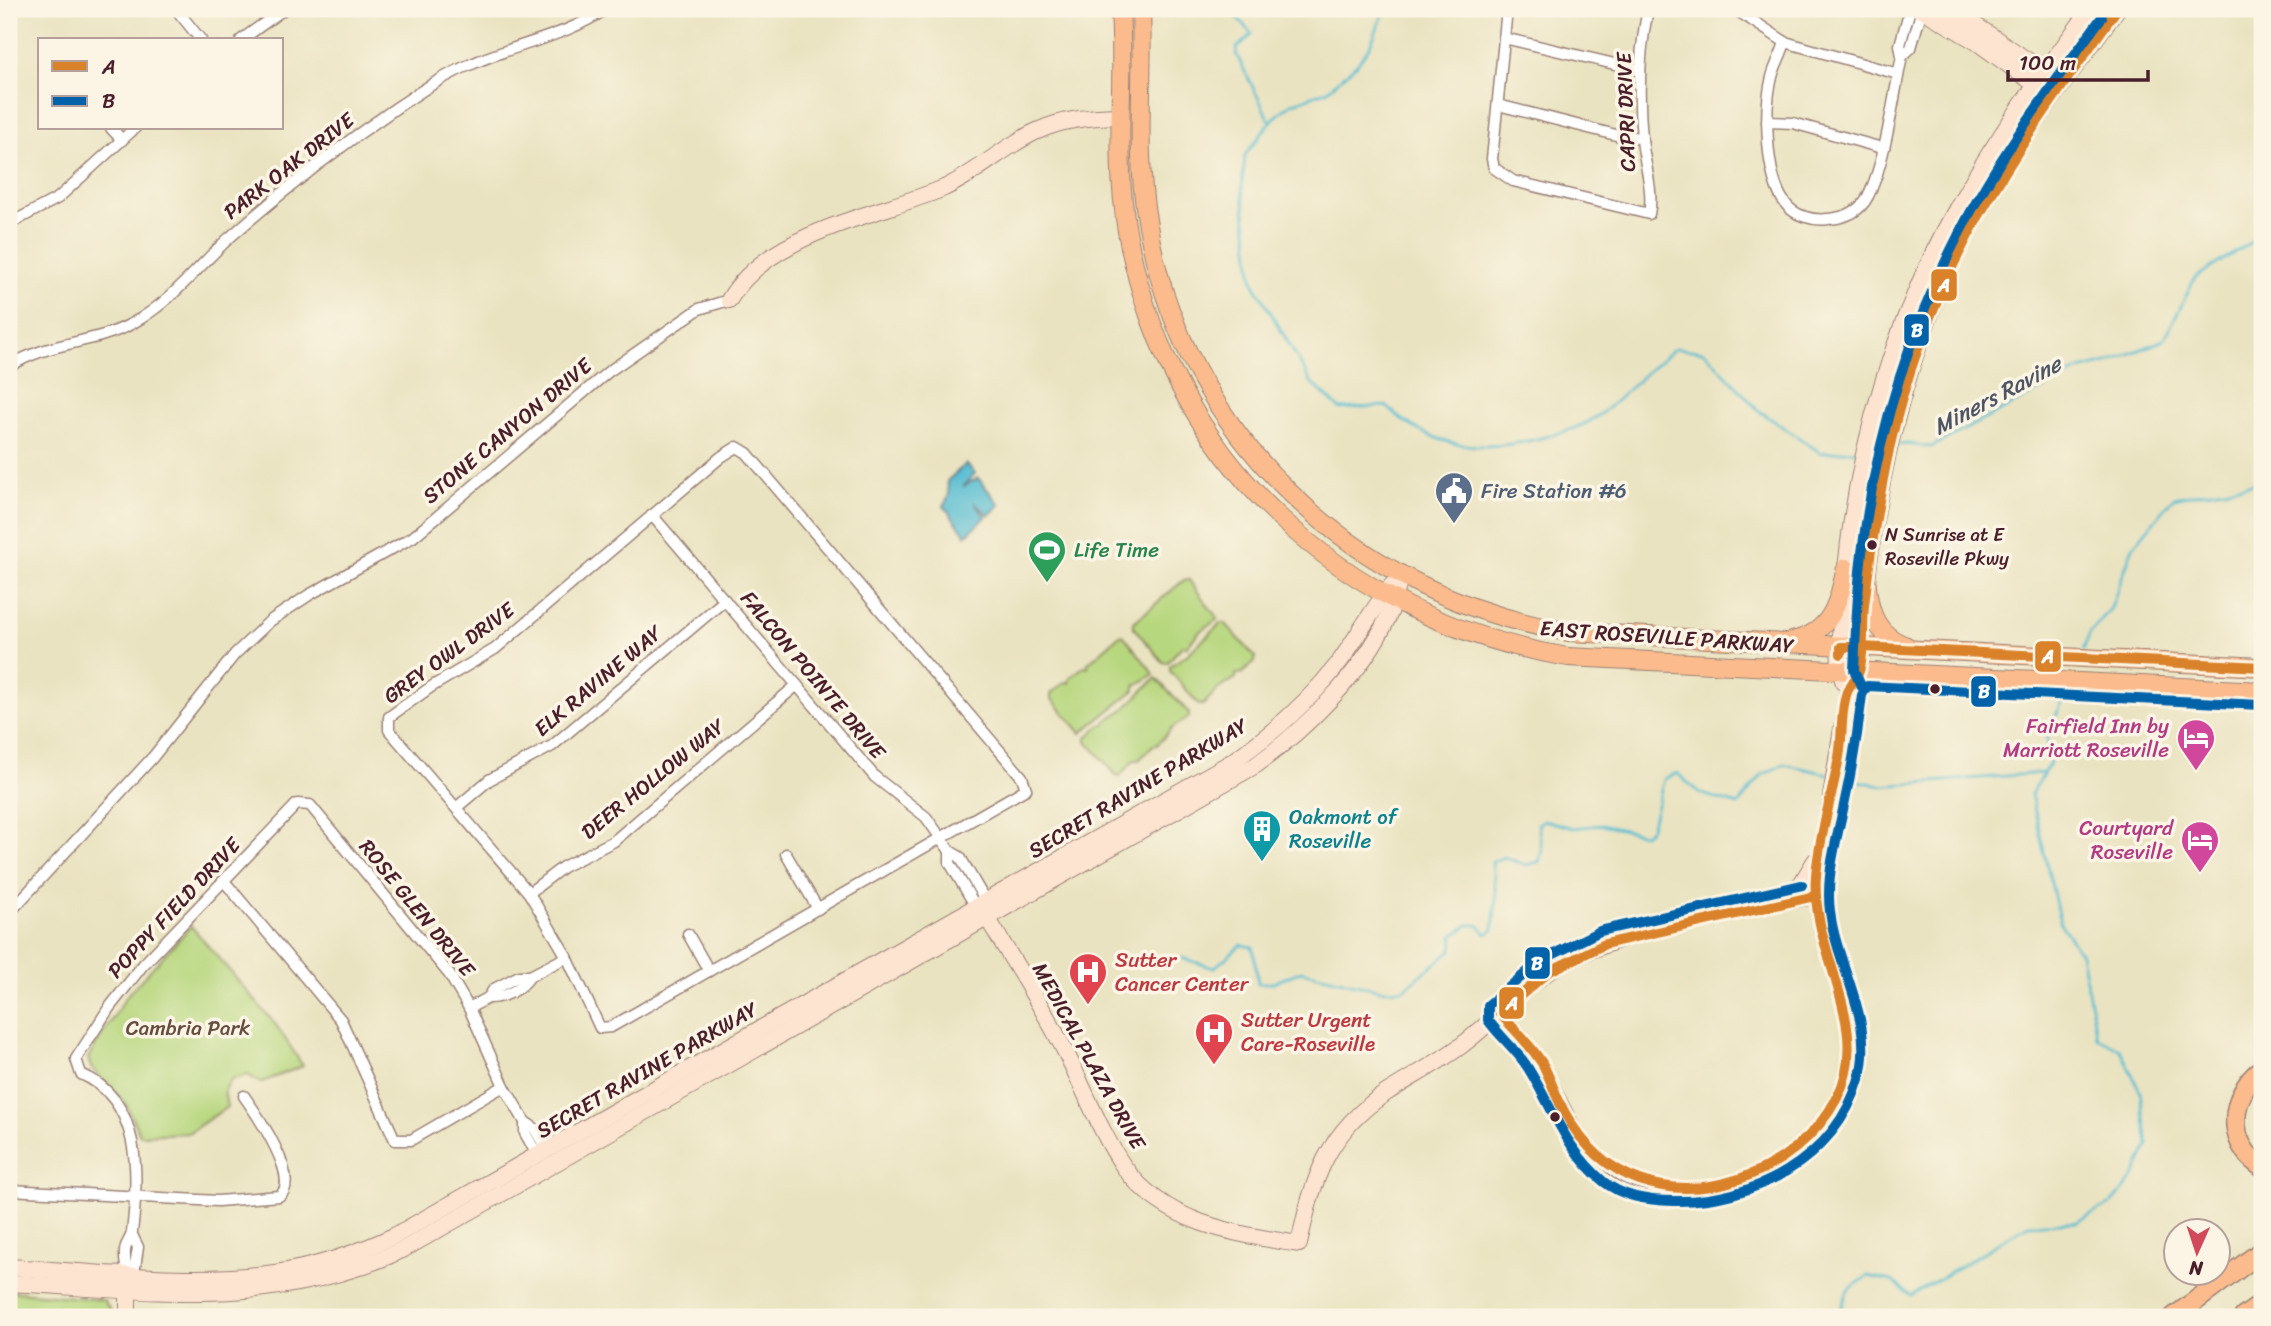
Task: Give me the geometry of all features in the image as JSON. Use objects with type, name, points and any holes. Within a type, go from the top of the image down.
[{"type":"highway","points":[[2262,1069],[2239,1096],[2235,1118],[2242,1148],[2262,1167]]},
{"type":"highway","points":[[2174,1317],[2262,1251]]},
{"type":"highway","points":[[2244,1317],[2262,1304]]},
{"type":"main road","points":[[1921,9],[2041,79],[2058,92]]},
{"type":"main road","points":[[1848,691],[1840,672],[1841,647],[1846,568],[1858,484],[1883,383],[1905,321],[1946,228],[1979,170],[2091,9]]},
{"type":"main road","points":[[1815,896],[1840,754],[1848,691],[1859,672],[1866,575],[1880,482],[1906,383],[1926,326],[1965,237],[2008,162],[2117,9]]},
{"type":"main road","name":"EAST ROSEVILLE PARKWAY","points":[[1141,10],[1141,156],[1147,222],[1156,266],[1179,333],[1213,399],[1252,453],[1293,497],[1346,541],[1401,575],[1459,602],[1525,623],[1569,632],[2052,659],[2262,667]]},
{"type":"main road","name":"EAST ROSEVILLE PARKWAY","points":[[1120,12],[1120,174],[1132,255],[1156,335],[1185,395],[1226,457],[1275,514],[1322,555],[1389,597],[1469,634],[1544,653],[1617,661],[2262,691]]},
{"type":"main road","points":[[1119,116],[1128,124],[1141,156]]},
{"type":"main road","name":"STONE CANYON DRIVE","points":[[729,300],[740,282],[759,267],[830,227],[955,183],[1027,136],[1050,125],[1078,118],[1119,116]]},
{"type":"main road","points":[[1772,643],[1804,638],[1825,625],[1836,607],[1846,568]]},
{"type":"main road","name":"SECRET RAVINE PARKWAY","points":[[9,1267],[252,1292],[331,1277],[404,1249],[546,1160],[983,909],[1224,786],[1284,743],[1342,685],[1388,617],[1389,597],[1401,575]]},
{"type":"main road","points":[[1866,575],[1869,605],[1881,631],[1897,642],[1931,651]]},
{"type":"main road","points":[[1544,653],[1640,651],[1653,648],[1658,638]]},
{"type":"main road","points":[[1770,905],[1801,884],[1821,851]]},
{"type":"main road","name":"MEDICAL PLAZA DRIVE","points":[[983,909],[1061,1043],[1110,1144],[1130,1174],[1180,1213],[1220,1230],[1299,1244],[1314,1180],[1330,1149],[1351,1121],[1386,1093],[1462,1045],[1540,978],[1586,952],[1640,934],[1815,896]]},
{"type":"main road","points":[[128,1317],[130,1279]]},
{"type":"main road","name":"SECRET RAVINE PARKWAY","points":[[9,1283],[130,1279]]},
{"type":"street","points":[[176,9],[199,38]]},
{"type":"street","points":[[244,38],[284,9]]},
{"type":"street","name":"PARK OAK DRIVE","points":[[9,367],[44,349],[100,337],[133,323],[167,298],[258,213],[346,143],[397,107],[471,64],[575,26],[606,9]]},
{"type":"street","points":[[1507,9],[1498,105],[1620,136],[1642,138]]},
{"type":"street","name":"CAPRI DRIVE","points":[[1498,105],[1492,159],[1494,167],[1503,176],[1513,181],[1649,214],[1651,202],[1642,138],[1640,70],[1642,37],[1648,9]]},
{"type":"street","points":[[1735,9],[1785,42],[1898,74]]},
{"type":"street","points":[[1785,42],[1772,76],[1767,122],[1776,183],[1785,204],[1801,216],[1823,220],[1842,218],[1858,209],[1868,196],[1882,148],[1902,56],[1911,48],[1908,37],[1910,9]]},
{"type":"street","points":[[1908,37],[1921,9]]},
{"type":"street","points":[[1504,38],[1640,70]]},
{"type":"street","points":[[1767,122],[1793,122],[1882,148]]},
{"type":"street","points":[[113,130],[122,140]]},
{"type":"street","points":[[9,224],[58,198],[133,130]]},
{"type":"street","name":"STONE CANYON DRIVE","points":[[9,913],[153,757],[235,654],[270,621],[309,594],[413,537],[608,372],[699,309],[729,300]]},
{"type":"street","name":"GREY OWL DRIVE","points":[[732,448],[743,449],[1026,783],[1022,794],[611,1027],[600,1028],[567,957],[528,893],[389,730],[389,717],[431,687],[495,649],[652,515],[732,448]]},
{"type":"street","name":"FALCON POINTE DRIVE","points":[[652,515],[875,778],[917,808],[943,838],[950,851],[950,863],[966,879],[983,909]]},
{"type":"street","name":"ELK RAVINE WAY","points":[[456,808],[489,780],[552,746],[724,600]]},
{"type":"street","name":"DEER HOLLOW WAY","points":[[528,893],[563,867],[614,841],[797,685]]},
{"type":"street","name":"POPPY FIELD DRIVE","points":[[130,1279],[138,1247],[132,1235],[135,1152],[126,1120],[104,1089],[80,1074],[76,1059],[133,977],[297,804],[304,802]]},
{"type":"street","name":"ROSE GLEN DRIVE","points":[[304,802],[310,805],[430,949],[469,1007],[504,1086],[525,1122],[525,1133],[546,1160]]},
{"type":"street","points":[[786,854],[818,909]]},
{"type":"street","points":[[224,881],[341,1020],[395,1140],[411,1140],[504,1086]]},
{"type":"street","points":[[1500,1013],[1542,1063],[1576,1131],[1615,1172],[1640,1183],[1678,1189],[1710,1187],[1748,1176],[1776,1161],[1810,1135],[1835,1102],[1846,1074],[1850,1046],[1847,1018],[1824,951],[1815,896]]},
{"type":"street","points":[[688,934],[709,971]]},
{"type":"street","points":[[469,1007],[488,998],[499,998],[507,988],[524,985],[530,976],[567,957]]},
{"type":"street","points":[[9,1190],[228,1201],[279,1196],[286,1192],[288,1184],[271,1137],[244,1096]]},
{"type":"green space","points":[[1184,580],[1189,580],[1218,619],[1200,631],[1186,647],[1182,646],[1167,663],[1163,662],[1134,628],[1133,623]]},
{"type":"green space","points":[[1221,623],[1225,623],[1255,657],[1255,662],[1241,674],[1236,674],[1236,678],[1218,689],[1203,705],[1199,705],[1170,671],[1170,666],[1188,654]]},
{"type":"green space","points":[[1120,635],[1124,636],[1154,674],[1135,686],[1135,690],[1081,733],[1051,698],[1051,694],[1065,682],[1069,683],[1070,678],[1084,666],[1088,667],[1088,663]]},
{"type":"green space","points":[[1156,678],[1189,713],[1189,717],[1171,729],[1139,760],[1134,760],[1120,776],[1116,775],[1087,741],[1087,737],[1123,710]]},
{"type":"green space","name":"Cambria Park","points":[[191,926],[276,1025],[303,1066],[260,1083],[248,1075],[232,1079],[224,1090],[227,1107],[188,1133],[140,1135],[125,1102],[91,1068],[88,1058],[128,994]]},
{"type":"green space","points":[[9,1291],[103,1300],[115,1317],[9,1317]]},
{"type":"water","points":[[966,464],[975,473],[963,487],[978,478],[1000,505],[989,515],[974,502],[986,517],[966,535],[944,506],[949,495],[947,481]]},
{"type":"waterway","points":[[1229,9],[1252,34],[1237,48],[1236,54],[1270,121]]},
{"type":"waterway","name":"Miners Ravine","points":[[1385,9],[1370,46],[1357,64],[1328,90],[1291,104],[1273,119],[1245,155],[1242,186],[1253,282],[1311,382],[1340,409],[1386,406],[1423,432],[1441,440],[1461,444],[1481,446],[1523,442],[1566,431],[1593,419],[1676,348],[1705,352],[1758,410],[1821,453],[1861,450]]},
{"type":"waterway","name":"Miners Ravine","points":[[1895,445],[1931,447],[2077,371],[2107,363],[2164,340],[2195,278],[2262,235]]},
{"type":"waterway","name":"Miners Ravine","points":[[1871,448],[1885,447]]},
{"type":"waterway","points":[[2083,650],[2090,633],[2111,608],[2133,547],[2173,498],[2262,482]]},
{"type":"waterway","points":[[1838,1317],[1848,1290],[1868,1276],[1892,1281],[1911,1296],[2028,1225],[2077,1222],[2111,1204],[2134,1178],[2148,1145],[2140,1091],[2120,1049],[2097,1038],[2081,954],[2060,923],[2031,794],[2050,763],[2047,737],[2068,688]]},
{"type":"waterway","points":[[1182,958],[1214,968],[1241,945],[1253,947],[1258,983],[1273,983],[1301,971],[1381,990],[1404,989],[1452,950],[1453,936],[1468,925],[1479,925],[1486,934],[1493,930],[1496,898],[1492,862],[1504,857],[1525,865],[1539,862],[1542,851],[1538,824],[1544,820],[1573,828],[1601,825],[1644,834],[1651,828],[1664,779],[1677,773],[1699,793],[1738,805],[1762,775],[1784,764],[1828,774]]},
{"type":"waterway","points":[[1841,777],[1881,786],[2043,773]]},
{"type":"transit line","name":"A","points":[[1815,896],[1605,944],[1548,972],[1500,1013],[1537,1056],[1566,1115],[1598,1156],[1618,1170],[1640,1180],[1663,1186],[1713,1186],[1754,1173],[1796,1148],[1819,1125],[1837,1098],[1846,1071],[1848,1043],[1845,1016],[1822,932],[1816,876],[1839,757],[1845,700],[1861,663],[1869,566],[1890,445],[1927,323],[1952,267],[2010,163],[2117,9]]},
{"type":"transit line","name":"B","points":[[1861,686],[1854,670],[1862,553],[1875,470],[1909,349],[1941,272],[1974,205],[2026,123],[2102,17]]},
{"type":"transit line","name":"A","points":[[1841,654],[1841,647],[1861,647],[2262,667]]},
{"type":"transit line","name":"B","points":[[1802,885],[1600,931],[1540,961],[1488,1005],[1488,1020],[1528,1068],[1570,1143],[1591,1170],[1611,1187],[1637,1197],[1665,1201],[1703,1200],[1733,1194],[1787,1171],[1811,1153],[1831,1132],[1848,1107],[1859,1079],[1863,1055],[1862,1032],[1858,1009],[1836,940],[1831,917],[1829,883],[1857,737],[1862,695],[1867,686],[2261,705]]},
{"type":"place","name":"Fire Station #6","points":[[1454,525]]},
{"type":"place","name":"N Sunrise at E Roseville Pkwy","points":[[1872,545]]},
{"type":"place","name":"Life Time","points":[[1047,584]]},
{"type":"place","name":"Fairfield Inn by Marriott Roseville","points":[[2196,772]]},
{"type":"place","name":"Oakmont of Roseville","points":[[1262,863]]},
{"type":"place","name":"Courtyard Roseville","points":[[2200,874]]},
{"type":"place","name":"Sutter Cancer Center","points":[[1088,1006]]},
{"type":"place","name":"Sutter Urgent Care-Roseville","points":[[1214,1066]]}]
